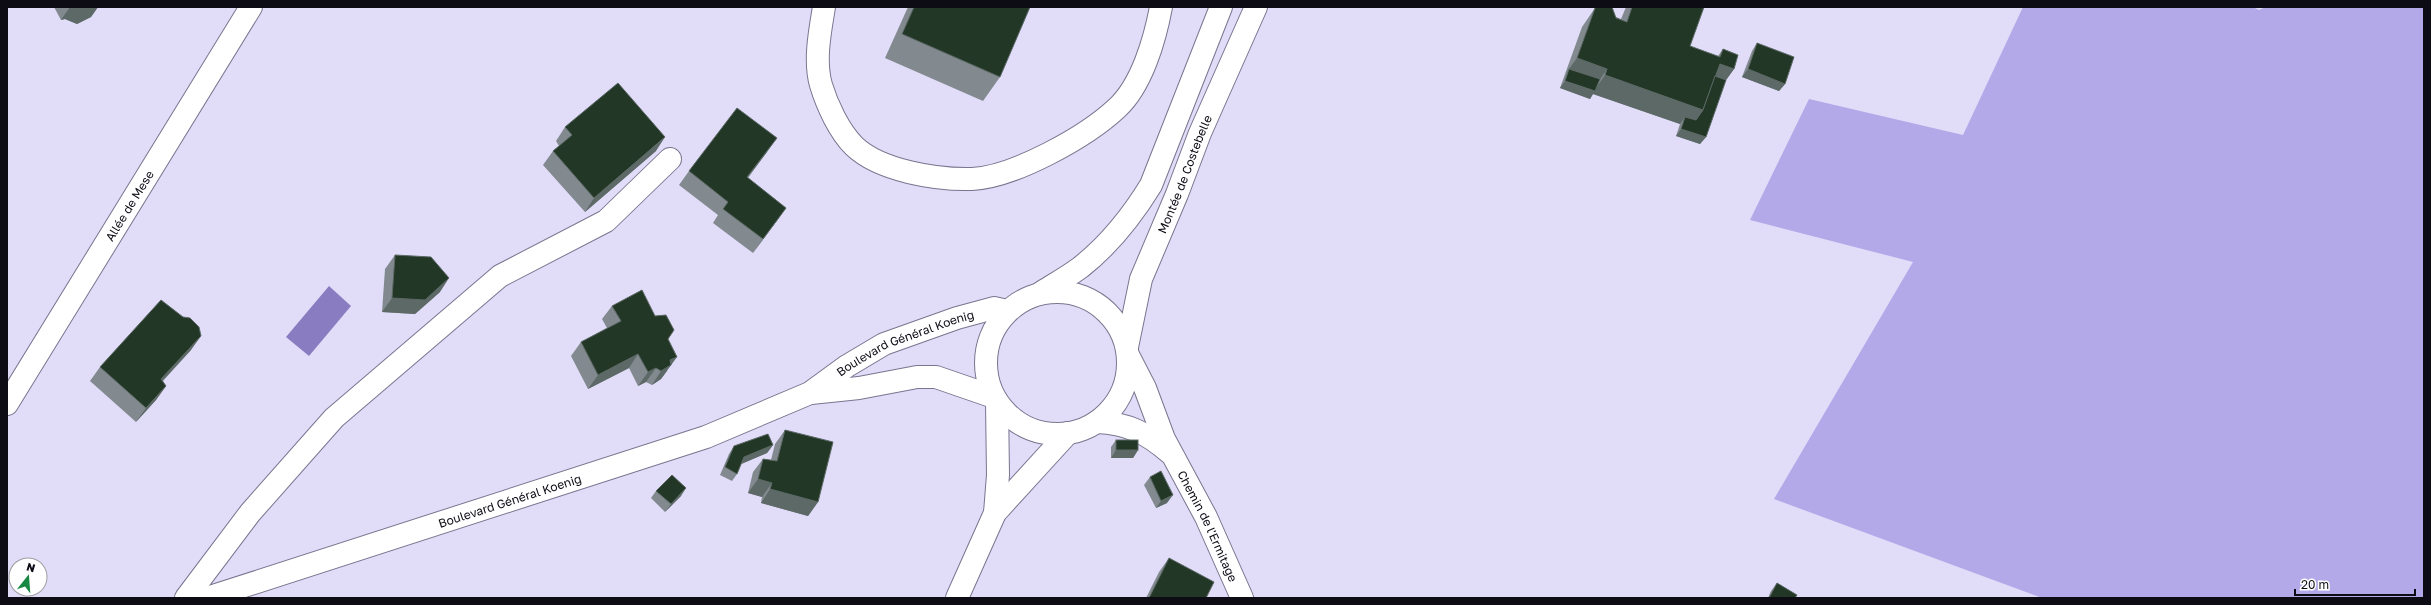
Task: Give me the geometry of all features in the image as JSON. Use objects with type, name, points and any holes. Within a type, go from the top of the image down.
[{"type":"street","name":"Allée de Mese","points":[[7,404],[251,7]]},
{"type":"street","points":[[824,7],[819,46],[821,84],[831,110],[854,146],[880,162],[909,172],[973,179],[1029,163],[1048,154],[1060,148],[1117,108],[1132,87],[1146,60],[1157,33],[1161,7]]},
{"type":"street","points":[[1042,292],[1079,294],[1095,303],[1110,314],[1117,324],[1127,351],[1128,371],[1118,400],[1109,412],[1097,422],[1083,430],[1068,433],[1036,431],[1020,424],[1008,415],[995,399],[987,382],[986,351],[994,329],[1007,311],[1030,296],[1042,292],[1081,267],[1109,241],[1134,212],[1147,192],[1176,124],[1221,7]]},
{"type":"street","points":[[1235,52],[1239,19],[1244,7]]},
{"type":"street","name":"Montée de Costebelle","points":[[1127,351],[1142,279],[1235,52],[1256,7]]},
{"type":"street","points":[[186,598],[250,513],[334,418],[500,276],[606,221],[670,159]]},
{"type":"street","name":"Boulevard Général Koenig","points":[[207,598],[706,437],[810,393],[847,366],[884,344],[957,318],[994,308],[1007,311]]},
{"type":"street","name":"Chemin de l'Ermitage","points":[[1127,351],[1145,388],[1164,439],[1206,517],[1242,598]]},
{"type":"street","name":"Boulevard Général Koenig","points":[[810,393],[859,388],[917,377],[936,378],[995,399]]},
{"type":"street","points":[[995,399],[998,475],[995,513]]},
{"type":"street","name":"Chemin de l'Ermitage","points":[[1097,422],[1116,423],[1131,427],[1156,441],[1172,455]]},
{"type":"street","points":[[958,598],[995,513],[1068,433]]},
{"type":"shaded area","points":[[2023,7],[2253,7],[2259,10],[2266,7],[2424,7],[2424,598],[2042,598],[1774,499],[1913,262],[1750,220],[1809,99],[1963,135]]},
{"type":"shaded area","points":[[329,286],[351,306],[309,356],[286,337]]},
{"type":"building","points":[[914,7],[1030,7],[1000,77],[902,34]]},
{"type":"building","points":[[1612,7],[1616,18],[1627,22],[1632,7],[1704,7],[1690,46],[1720,57],[1723,49],[1738,55],[1734,69],[1720,64],[1703,110],[1605,75],[1607,69],[1577,58],[1595,8]]},
{"type":"building","points":[[1757,43],[1794,57],[1785,84],[1748,69]]},
{"type":"building","points":[[1569,69],[1600,79],[1595,91],[1565,81]]},
{"type":"building","points":[[1715,76],[1726,80],[1706,137],[1681,129],[1685,117],[1696,120],[1703,110]]},
{"type":"building","points":[[618,83],[665,137],[594,198],[553,151],[572,135],[565,127]]},
{"type":"building","points":[[737,108],[777,138],[747,177],[786,208],[763,239],[723,209],[728,202],[689,171]]},
{"type":"building","points":[[395,255],[431,257],[449,278],[425,300],[392,298]]},
{"type":"building","points":[[642,290],[655,316],[666,315],[674,330],[668,339],[677,357],[670,360],[671,365],[661,371],[656,368],[648,372],[638,354],[598,375],[581,342],[621,321],[612,306]]},
{"type":"building","points":[[161,300],[183,317],[190,318],[199,327],[201,336],[161,379],[166,386],[146,408],[100,367]]},
{"type":"building","points":[[785,430],[833,442],[818,502],[770,489],[772,483],[758,479],[763,459],[777,461]]},
{"type":"building","points":[[768,434],[773,445],[744,457],[737,474],[725,467],[734,446]]},
{"type":"building","points":[[1116,440],[1138,440],[1138,450],[1116,450]]},
{"type":"building","points":[[1161,471],[1173,495],[1161,501],[1150,477]]},
{"type":"building","points":[[672,475],[686,488],[671,504],[656,491]]},
{"type":"building","points":[[1169,558],[1214,582],[1206,598],[1149,598]]},
{"type":"building","points":[[1777,583],[1797,595],[1795,598],[1769,598]]}]
